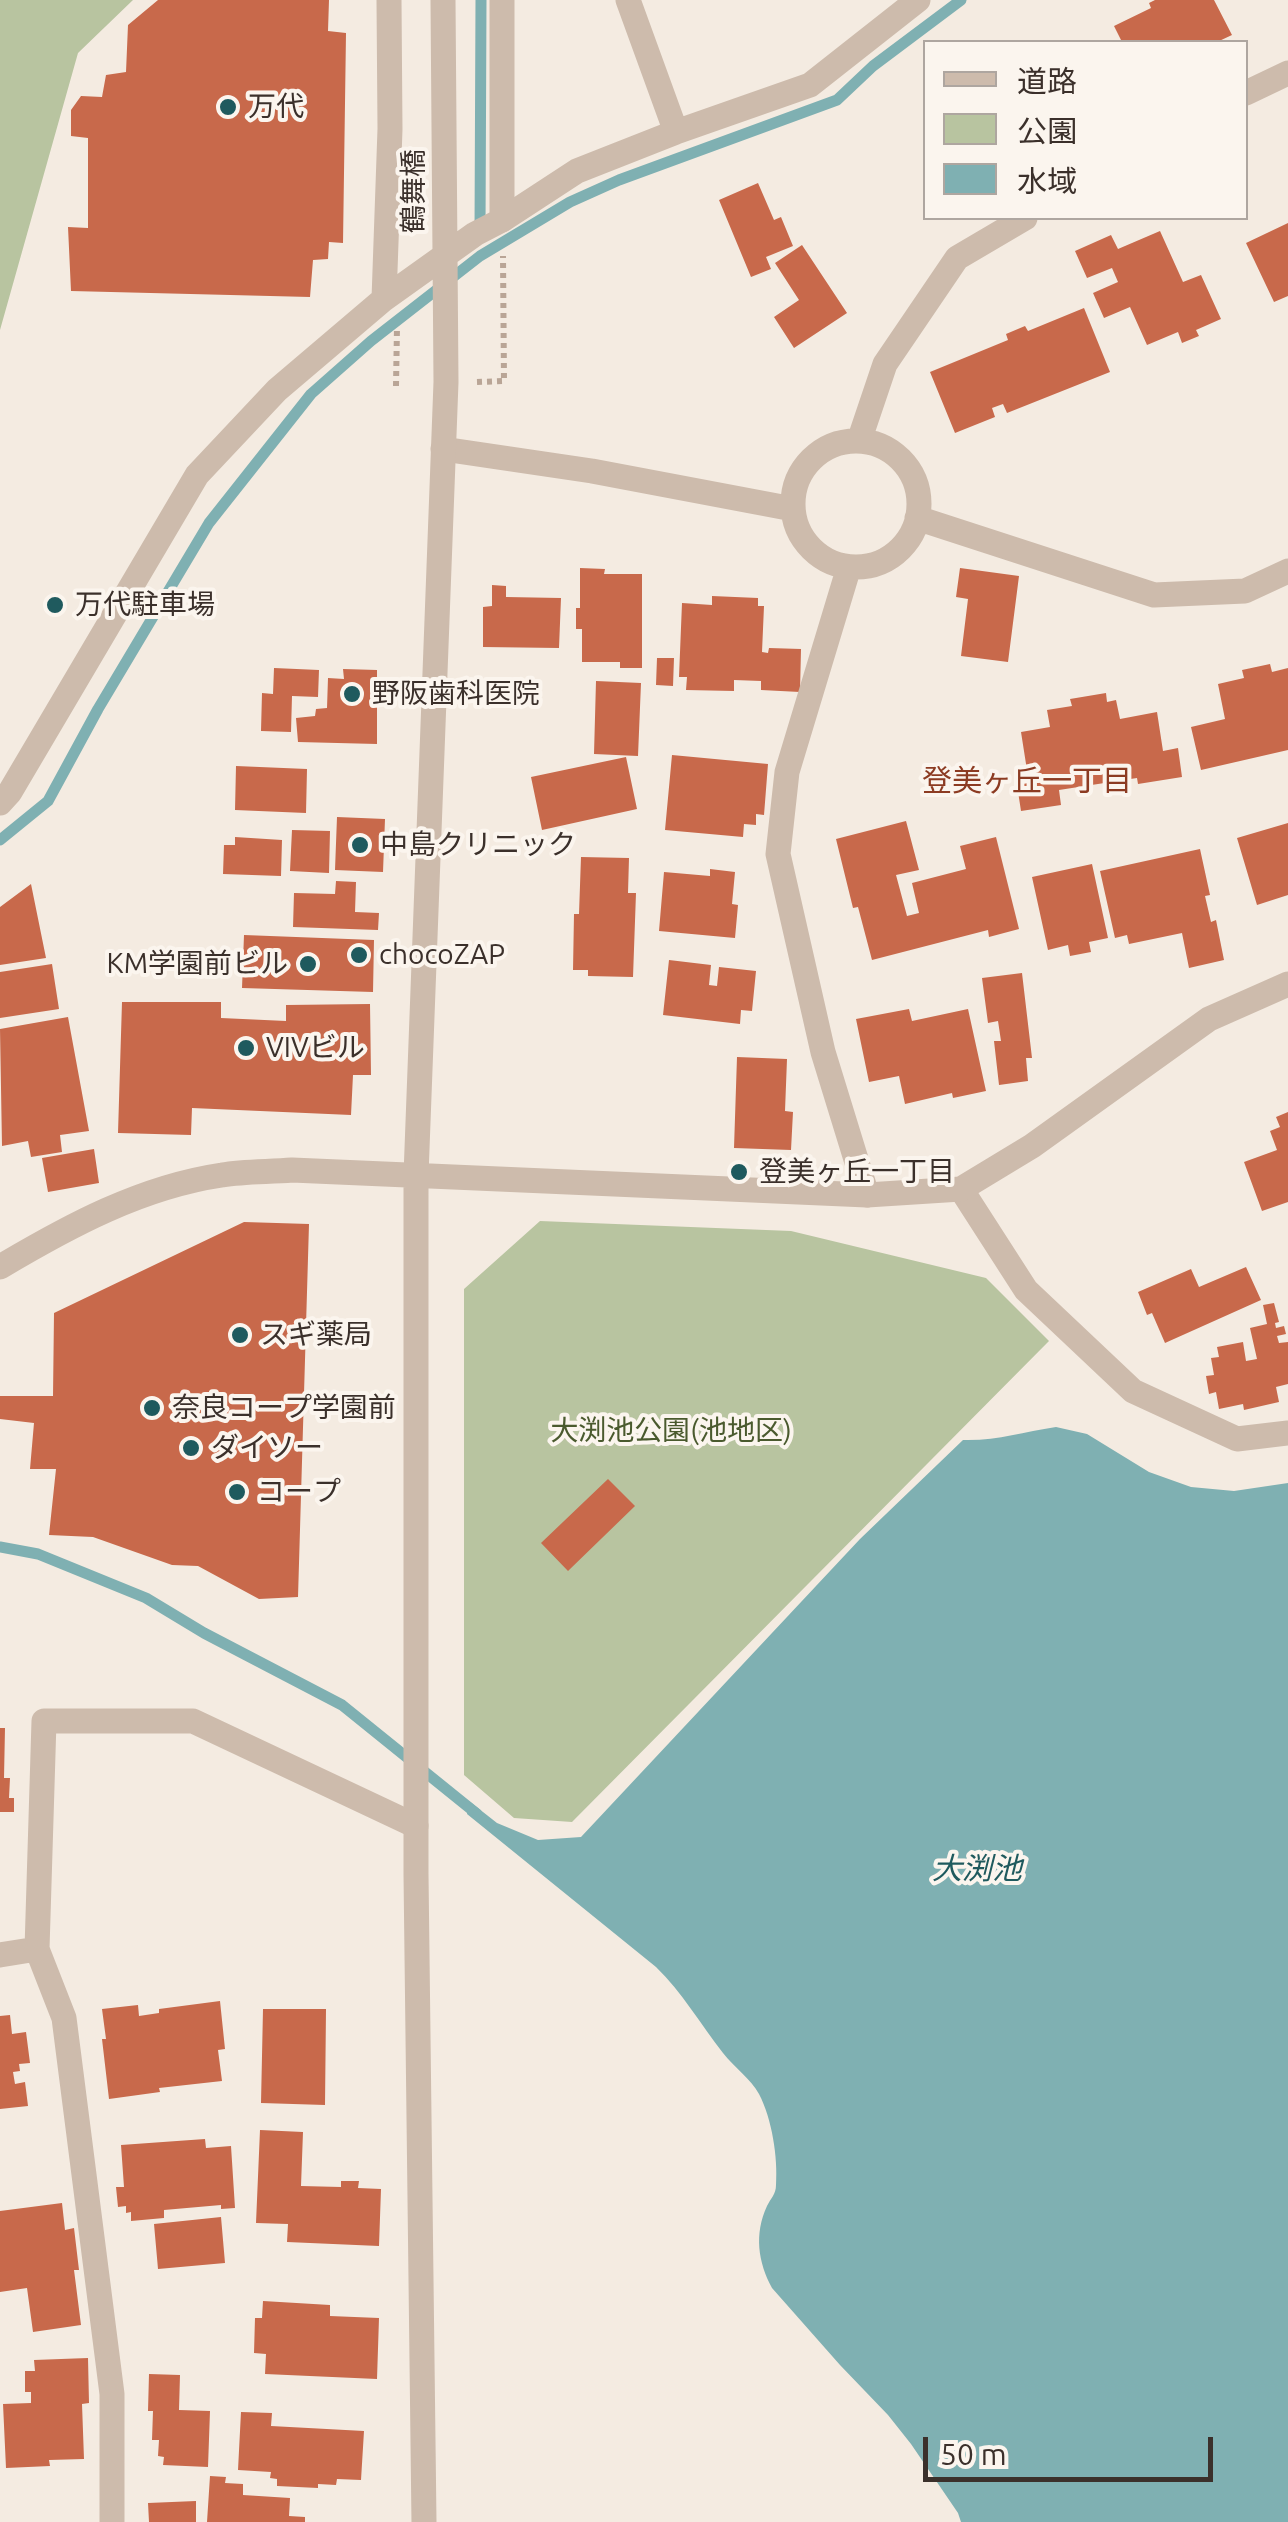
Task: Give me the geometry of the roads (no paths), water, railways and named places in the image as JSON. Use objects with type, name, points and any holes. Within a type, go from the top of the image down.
[{"type":"street","points":[[384,298],[390,129],[389,0]]},
{"type":"street","name":"鶴舞橋","points":[[424,2522],[416,1874],[416,1175],[446,382],[443,0]]},
{"type":"street","points":[[488,227],[502,0]]},
{"type":"street","points":[[628,0],[676,132]]},
{"type":"street","points":[[0,803],[197,475],[277,390],[384,298],[576,171],[810,85],[910,2]]},
{"type":"street","points":[[1248,92],[1288,73]]},
{"type":"street","points":[[859,441],[884,364],[956,258],[1022,220]]},
{"type":"street","points":[[850,440],[872,442],[892,452],[908,467],[917,486],[919,509],[914,530],[901,548],[878,564],[849,567],[827,560],[804,542],[794,522],[793,509],[797,477],[810,459],[828,446],[850,440]]},
{"type":"street","points":[[443,450],[592,472],[793,509]]},
{"type":"street","points":[[917,518],[1154,595],[1245,591],[1288,571]]},
{"type":"street","points":[[849,567],[786,772],[778,854],[824,1052],[867,1195]]},
{"type":"street","points":[[0,1267],[62,1230],[152,1191],[222,1174],[292,1170],[867,1195],[960,1189],[1032,1146],[1209,1019],[1288,984]]},
{"type":"street","points":[[960,1189],[1026,1290],[1132,1391],[1237,1439],[1288,1433]]},
{"type":"street","points":[[112,2522],[112,2394],[64,2018],[37,1949],[44,1721],[194,1720],[416,1826]]},
{"type":"street","points":[[0,1955],[37,1949]]},
{"type":"water","name":"大渕池","points":[[1056,1427],[1087,1434],[1149,1472],[1191,1487],[1234,1491],[1288,1483],[1288,2522],[961,2522],[888,2415],[767,2278],[759,2237],[763,2216],[775,2191],[776,2162],[771,2126],[756,2089],[656,1967],[467,1814],[469,1801],[497,1823],[538,1840],[581,1837],[860,1539],[963,1440]]},
{"type":"waterway","points":[[480,231],[481,0]]},
{"type":"waterway","points":[[0,840],[48,801],[209,523],[311,394],[371,341],[480,256],[570,202],[619,180],[837,100],[873,66],[961,0]]},
{"type":"waterway","points":[[0,1547],[38,1554],[146,1598],[342,1705],[477,1814]]},
{"type":"place","name":"万代","points":[[228,107]]},
{"type":"place","name":"万代駐車場","points":[[55,605]]},
{"type":"place","name":"野阪歯科医院","points":[[352,694]]},
{"type":"place","name":"中島クリニック","points":[[360,845]]},
{"type":"place","name":"chocoZAP","points":[[359,955]]},
{"type":"place","name":"KM学園前ビル","points":[[308,964]]},
{"type":"place","name":"VIVビル","points":[[246,1048]]},
{"type":"place","name":"登美ヶ丘一丁目","points":[[739,1172]]},
{"type":"place","name":"スギ薬局","points":[[240,1335]]},
{"type":"place","name":"奈良コープ学園前","points":[[152,1408]]},
{"type":"place","name":"ダイソー","points":[[191,1448]]},
{"type":"place","name":"コープ","points":[[237,1492]]},
{"type":"district","name":"登美ヶ丘一丁目","points":[[1027,781]]},
{"type":"park label","name":"大渕池公園(池地区)","points":[[671,1431]]}]
